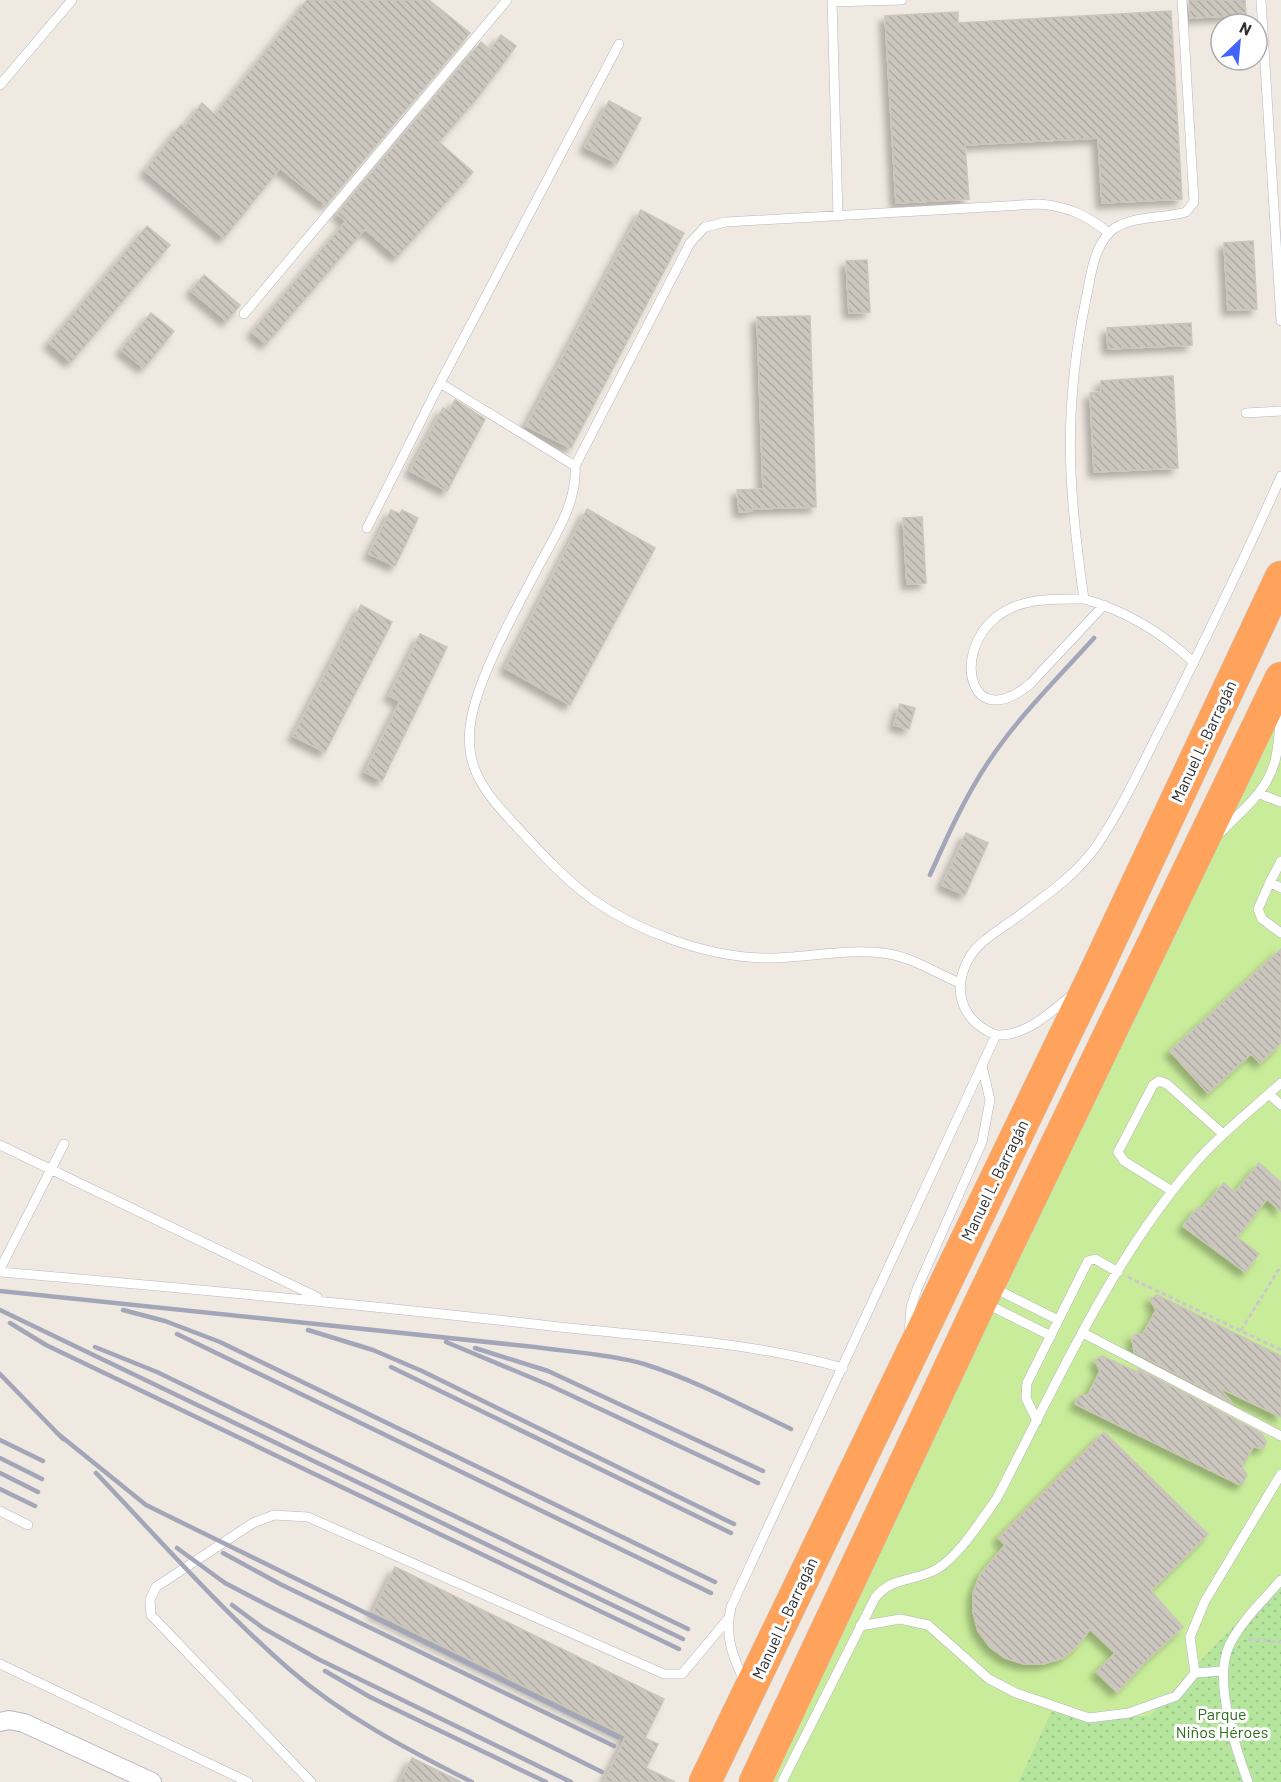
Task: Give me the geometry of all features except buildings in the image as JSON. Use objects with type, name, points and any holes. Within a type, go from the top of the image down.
[{"type":"highway","name":"Manuel L. Barragán","points":[[705,1782],[1094,975],[1281,577]]},
{"type":"highway","points":[[756,1782],[985,1293],[1281,678]]},
{"type":"highway","points":[[736,1782],[758,1731],[758,1720],[749,1692]]},
{"type":"street","points":[[4,1721],[32,1726],[152,1782]]},
{"type":"lane","points":[[0,85],[72,0]]},
{"type":"lane","points":[[244,314],[507,0]]},
{"type":"lane","points":[[838,216],[832,1],[902,0]]},
{"type":"lane","points":[[1084,599],[1070,481],[1071,388],[1075,352],[1092,269],[1097,253],[1109,233],[1128,223],[1186,212],[1194,202],[1182,0]]},
{"type":"lane","points":[[1261,0],[1281,321]]},
{"type":"lane","points":[[367,528],[440,383],[619,44]]},
{"type":"lane","points":[[960,983],[890,954],[868,952],[762,958],[727,954],[659,933],[593,899],[555,868],[483,788],[472,766],[468,747],[469,726],[475,704],[530,582],[569,508],[576,485],[575,466],[697,233],[705,227],[726,222],[1038,204],[1071,209],[1109,233]]},
{"type":"lane","points":[[440,383],[575,466]]},
{"type":"lane","points":[[1246,413],[1281,411]]},
{"type":"lane","points":[[1094,975],[1038,1021],[1017,1032],[996,1035],[974,1023],[965,1012],[961,999],[960,983],[967,962],[982,942],[1065,879],[1096,847],[1124,800],[1194,663],[1281,476]]},
{"type":"lane","points":[[1104,605],[1031,683],[1017,694],[995,700],[978,693],[970,679],[972,658],[979,640],[995,618],[1032,602],[1084,599],[1104,605],[1158,633],[1194,663]]},
{"type":"lane","points":[[1194,858],[1260,794],[1278,763],[1281,713]]},
{"type":"lane","points":[[1260,794],[1281,802]]},
{"type":"lane","points":[[1281,861],[1259,904],[1259,914],[1281,933]]},
{"type":"lane","points":[[1270,882],[1281,888]]},
{"type":"lane","points":[[311,1782],[152,1615],[150,1600],[156,1587],[253,1522],[274,1515],[308,1517],[663,1674],[682,1674],[728,1619],[737,1593],[996,1035]]},
{"type":"lane","points":[[909,1356],[911,1307],[975,1164],[988,1120],[990,1100],[982,1065]]},
{"type":"lane","points":[[1172,1191],[1124,1161],[1118,1152],[1120,1144],[1153,1085],[1159,1081],[1167,1083],[1223,1134]]},
{"type":"lane","points":[[782,1782],[881,1590],[890,1583],[937,1569],[963,1543],[997,1498],[1083,1333],[1118,1272],[1172,1191],[1223,1134],[1281,1083]]},
{"type":"lane","points":[[1269,1094],[1281,1105]]},
{"type":"lane","points":[[0,1144],[322,1300]]},
{"type":"lane","points":[[64,1144],[0,1270],[322,1300],[748,1347],[843,1368]]},
{"type":"lane","points":[[1037,1421],[1026,1398],[1027,1383],[1090,1259],[1118,1272]]},
{"type":"lane","points":[[985,1293],[1058,1320]]},
{"type":"lane","points":[[985,1293],[1050,1335]]},
{"type":"lane","points":[[1083,1333],[1281,1436]]},
{"type":"lane","points":[[1195,1673],[1190,1637],[1205,1601],[1281,1474]]},
{"type":"lane","points":[[0,1510],[28,1524]]},
{"type":"lane","points":[[1248,1782],[1233,1733],[1224,1671],[1225,1659],[1242,1624],[1281,1580]]},
{"type":"lane","points":[[728,1619],[731,1652],[749,1692]]},
{"type":"lane","points":[[861,1626],[900,1619],[928,1625],[989,1679],[1016,1693],[1089,1718],[1129,1713],[1176,1696],[1195,1673],[1224,1671]]},
{"type":"lane","points":[[0,1664],[248,1782]]},
{"type":"path","points":[[1241,1330],[1281,1266]]},
{"type":"path","points":[[1118,1272],[1281,1350]]},
{"type":"path","points":[[1234,1638],[1281,1642]]},
{"type":"green space","points":[[1281,711],[1281,1574],[1149,1716],[1051,1712],[1018,1782],[766,1782]]},
{"type":"green space","name":"Parque Niños Héroes","points":[[1281,1574],[1281,1782],[1018,1782],[1051,1712],[1149,1716]]},
{"type":"railway","points":[[930,875],[963,804],[999,747],[1038,699],[1094,638]]},
{"type":"railway","points":[[0,1291],[535,1347],[617,1358],[644,1364],[682,1378],[791,1429]]},
{"type":"railway","points":[[0,1310],[683,1639]]},
{"type":"railway","points":[[123,1310],[165,1321],[220,1342],[715,1582]]},
{"type":"railway","points":[[10,1323],[46,1345],[679,1649]]},
{"type":"railway","points":[[308,1330],[373,1350],[422,1371],[734,1524]]},
{"type":"railway","points":[[177,1334],[711,1593]]},
{"type":"railway","points":[[446,1342],[549,1385],[758,1483]]},
{"type":"railway","points":[[95,1347],[157,1372],[688,1629]]},
{"type":"railway","points":[[475,1348],[548,1371],[763,1471]]},
{"type":"railway","points":[[391,1367],[731,1533]]},
{"type":"railway","points":[[0,1374],[63,1439]]},
{"type":"railway","points":[[57,1433],[146,1505],[618,1737]]},
{"type":"railway","points":[[0,1440],[43,1461]]},
{"type":"railway","points":[[0,1458],[42,1479]]},
{"type":"railway","points":[[0,1473],[38,1492]]},
{"type":"railway","points":[[96,1473],[214,1598],[289,1669],[354,1717],[400,1745],[472,1782]]},
{"type":"railway","points":[[0,1489],[35,1506]]},
{"type":"railway","points":[[177,1548],[225,1583],[602,1772]]},
{"type":"railway","points":[[223,1553],[280,1584],[614,1746]]},
{"type":"railway","points":[[232,1605],[263,1628],[318,1659],[571,1782]]},
{"type":"railway","points":[[325,1671],[370,1697],[546,1782]]}]
